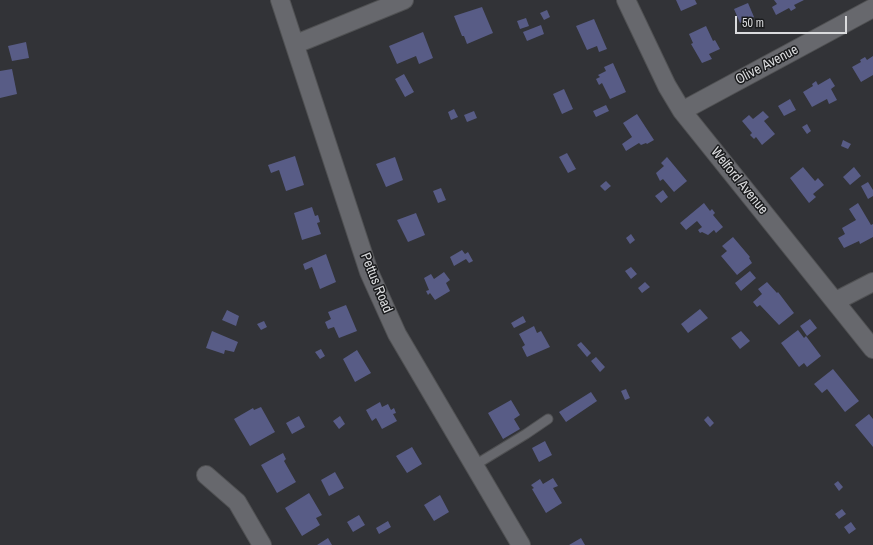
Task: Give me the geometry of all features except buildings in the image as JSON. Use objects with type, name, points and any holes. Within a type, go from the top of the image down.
[{"type":"street","name":"Pettus Road","points":[[280,0],[296,44],[369,272],[397,334],[521,545]]},
{"type":"street","points":[[296,44],[404,0]]},
{"type":"street","name":"Welford Avenue","points":[[626,0],[667,86],[682,111],[873,349]]},
{"type":"street","name":"Olive Avenue","points":[[682,111],[873,8]]},
{"type":"street","points":[[836,301],[873,282]]},
{"type":"street","points":[[206,475],[237,502],[262,545]]},
{"type":"lane","points":[[475,465],[548,419]]}]
